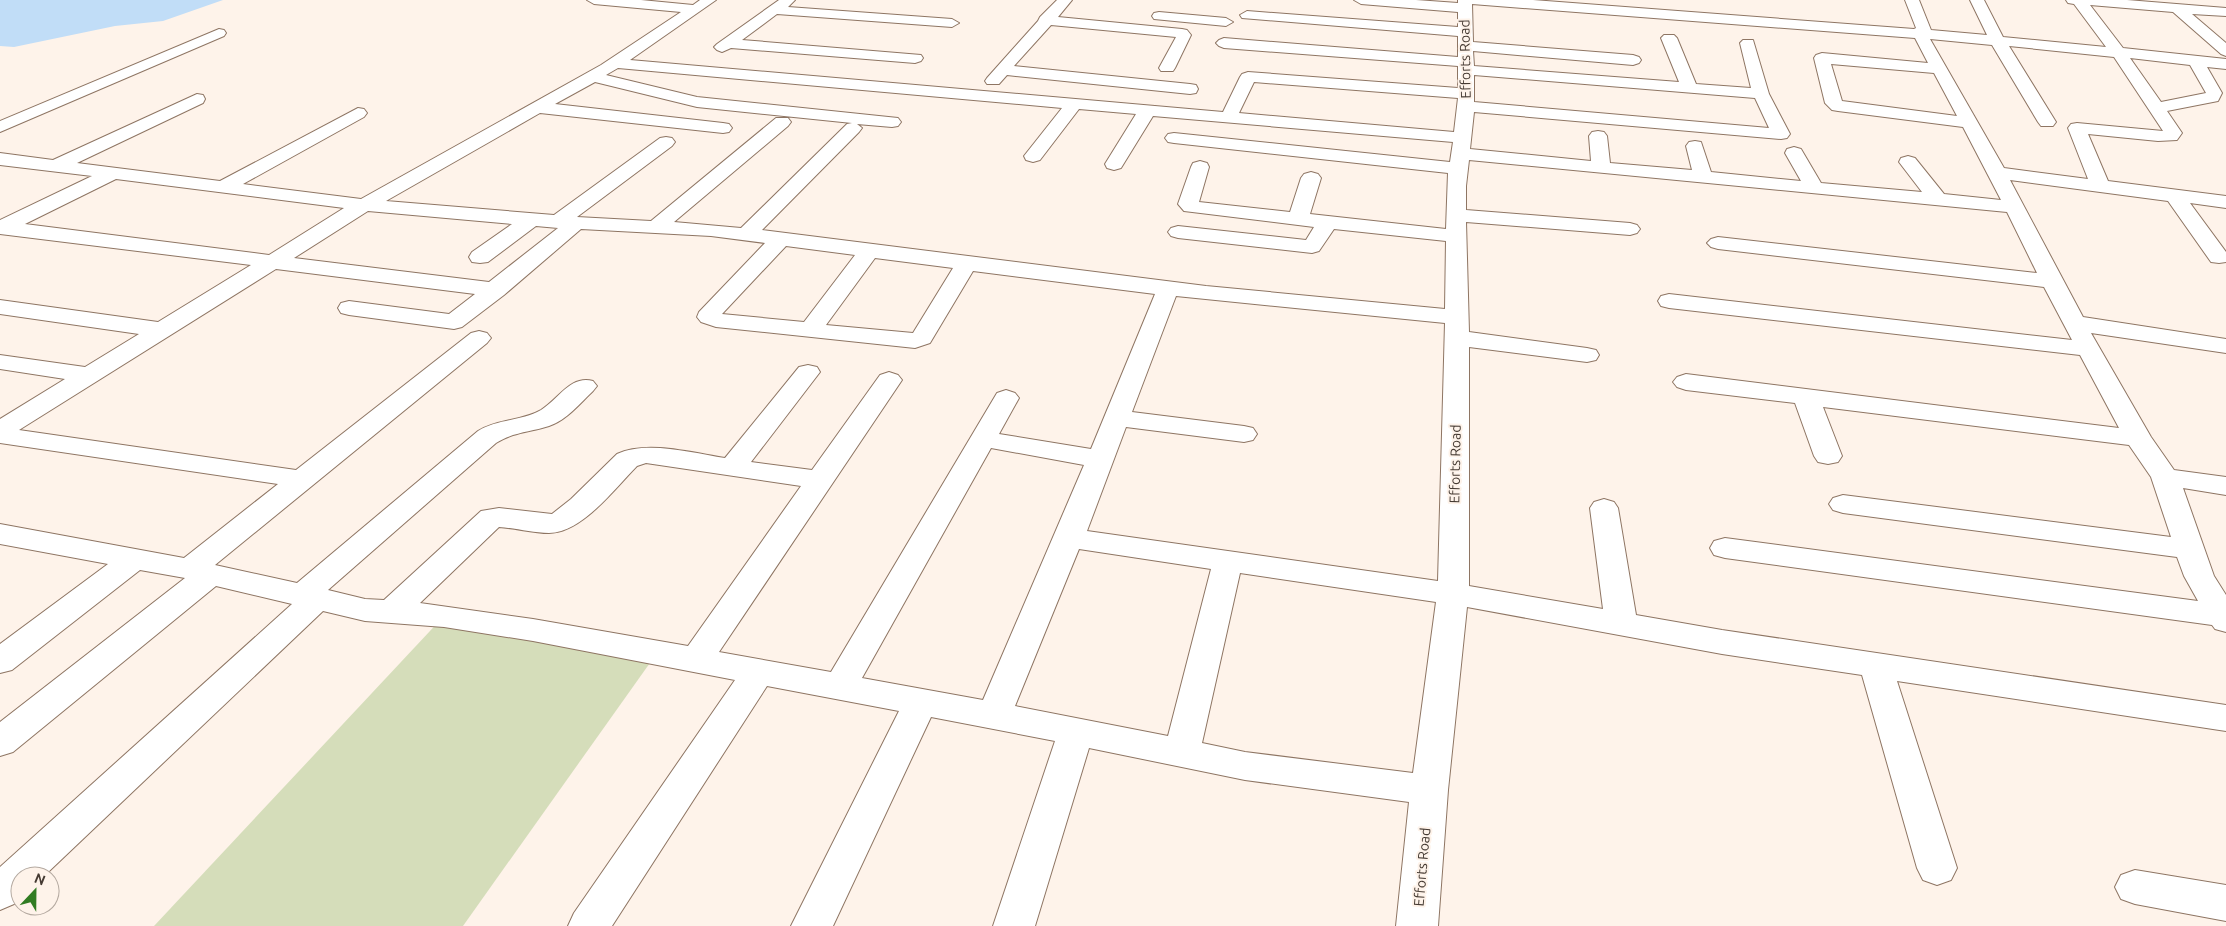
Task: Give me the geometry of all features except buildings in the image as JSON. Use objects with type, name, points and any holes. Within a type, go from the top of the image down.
[{"type":"street","points":[[594,0],[702,4]]},
{"type":"street","points":[[687,70],[788,0]]},
{"type":"street","points":[[1361,0],[1466,46],[1782,134],[1761,94],[1749,41],[1748,15]]},
{"type":"street","points":[[1912,0],[1922,32],[1939,69],[1997,173],[2074,323],[2120,401],[2138,438],[2165,477],[2199,576],[2224,618]]},
{"type":"street","points":[[1977,0],[1997,40],[2048,122]]},
{"type":"street","points":[[2074,0],[2226,12]]},
{"type":"street","points":[[2078,0],[2119,53],[2173,133],[2171,136],[2077,128],[2100,186]]},
{"type":"street","points":[[982,96],[1058,3],[1117,12]]},
{"type":"street","points":[[0,430],[364,205],[614,63],[702,4]]},
{"type":"street","points":[[1669,8],[1669,35],[1690,88]]},
{"type":"street","points":[[1229,116],[1248,77],[1466,46],[1669,8],[2226,64]]},
{"type":"street","points":[[2178,9],[2226,51]]},
{"type":"street","points":[[774,10],[952,23]]},
{"type":"street","points":[[939,34],[964,10]]},
{"type":"street","points":[[1147,15],[1226,22]]},
{"type":"street","points":[[1247,15],[1466,46],[1690,88],[1761,94]]},
{"type":"street","points":[[1045,20],[1182,33],[1184,35],[1167,68]]},
{"type":"street","points":[[1844,26],[1852,44]]},
{"type":"street","points":[[0,127],[219,34]]},
{"type":"street","points":[[727,43],[915,58]]},
{"type":"street","points":[[1224,43],[1466,46],[1633,60]]},
{"type":"street","points":[[870,116],[896,80],[927,46]]},
{"type":"street","name":"Efforts Road","points":[[1417,926],[1428,790],[1452,594],[1457,328],[1456,186],[1461,154],[1466,46]]},
{"type":"street","points":[[1939,69],[1822,58],[1833,103],[1838,106],[1969,123]]},
{"type":"street","points":[[2156,108],[2212,96],[2214,93],[2195,60]]},
{"type":"street","points":[[614,63],[829,82],[896,80],[982,96],[1229,116],[1461,154]]},
{"type":"street","points":[[1002,70],[1190,89]]},
{"type":"street","points":[[591,76],[697,102],[892,122]]},
{"type":"street","points":[[798,109],[829,82]]},
{"type":"street","points":[[56,166],[197,99]]},
{"type":"street","points":[[1033,156],[1074,104]]},
{"type":"street","points":[[536,107],[723,128]]},
{"type":"street","points":[[1114,164],[1148,110]]},
{"type":"street","points":[[221,188],[358,113]]},
{"type":"street","points":[[656,227],[782,122]]},
{"type":"street","points":[[746,234],[852,128]]},
{"type":"street","points":[[1598,136],[1601,168]]},
{"type":"street","points":[[1174,138],[1461,154],[2013,207]]},
{"type":"street","points":[[349,308],[454,322],[496,290],[568,222],[666,142]]},
{"type":"street","points":[[1695,146],[1704,178]]},
{"type":"street","points":[[1794,153],[1814,188]]},
{"type":"street","points":[[4,155],[56,166],[112,174],[364,205],[568,222],[746,234],[1168,288],[1457,328],[1587,355]]},
{"type":"street","points":[[1908,162],[1939,201]]},
{"type":"street","points":[[1200,167],[1188,204],[1191,207],[1327,223],[1630,229]]},
{"type":"street","points":[[1997,173],[2226,202]]},
{"type":"street","points":[[0,228],[112,174]]},
{"type":"street","points":[[1298,220],[1310,178]]},
{"type":"street","points":[[2174,195],[2219,257]]},
{"type":"street","points":[[480,257],[532,219]]},
{"type":"street","points":[[1178,232],[1312,247],[1327,223]]},
{"type":"street","points":[[0,228],[496,290]]},
{"type":"street","points":[[781,239],[711,312],[709,317],[716,320],[914,341],[922,338],[967,263]]},
{"type":"street","points":[[1718,242],[2053,281]]},
{"type":"street","points":[[810,330],[870,250]]},
{"type":"street","points":[[994,715],[1069,538],[1168,288]]},
{"type":"street","points":[[1669,301],[2089,349]]},
{"type":"street","points":[[0,307],[162,330]]},
{"type":"street","points":[[2074,323],[2226,346]]},
{"type":"street","points":[[0,742],[200,572],[302,479],[478,338]]},
{"type":"street","points":[[0,362],[88,375]]},
{"type":"street","points":[[732,467],[808,372]]},
{"type":"street","points":[[696,660],[889,380]]},
{"type":"street","points":[[1686,382],[2138,438]]},
{"type":"street","points":[[0,892],[310,598],[487,437],[496,431],[540,420],[548,416],[584,386]]},
{"type":"street","points":[[1806,397],[1828,456]]},
{"type":"street","points":[[840,687],[1006,398]]},
{"type":"street","points":[[1116,418],[1244,434]]},
{"type":"street","points":[[0,435],[302,479]]},
{"type":"street","points":[[983,440],[1100,459]]},
{"type":"street","points":[[391,612],[491,518],[500,517],[551,523],[566,519],[627,460],[635,456],[646,455],[820,480]]},
{"type":"street","points":[[2165,477],[2226,486]]},
{"type":"street","points":[[1843,504],[2190,549]]},
{"type":"street","points":[[1604,508],[1621,624]]},
{"type":"street","points":[[0,534],[200,572],[364,610],[444,616],[533,630],[759,670],[1245,766],[1428,790]]},
{"type":"street","points":[[1069,538],[1452,594],[1722,642],[2226,718]]},
{"type":"street","points":[[1725,548],[2224,618]]},
{"type":"street","points":[[0,661],[134,559]]},
{"type":"street","points":[[1182,753],[1228,561]]},
{"type":"street","points":[[1876,666],[1937,868]]},
{"type":"street","points":[[589,926],[759,670]]},
{"type":"street","points":[[812,926],[921,702]]},
{"type":"street","points":[[1014,926],[1076,732]]},
{"type":"street","points":[[2135,887],[2226,904]]},
{"type":"green space","points":[[444,616],[657,653],[463,926],[154,926]]},
{"type":"water","points":[[0,0],[223,0],[163,21],[115,26],[14,47],[0,46]]}]
